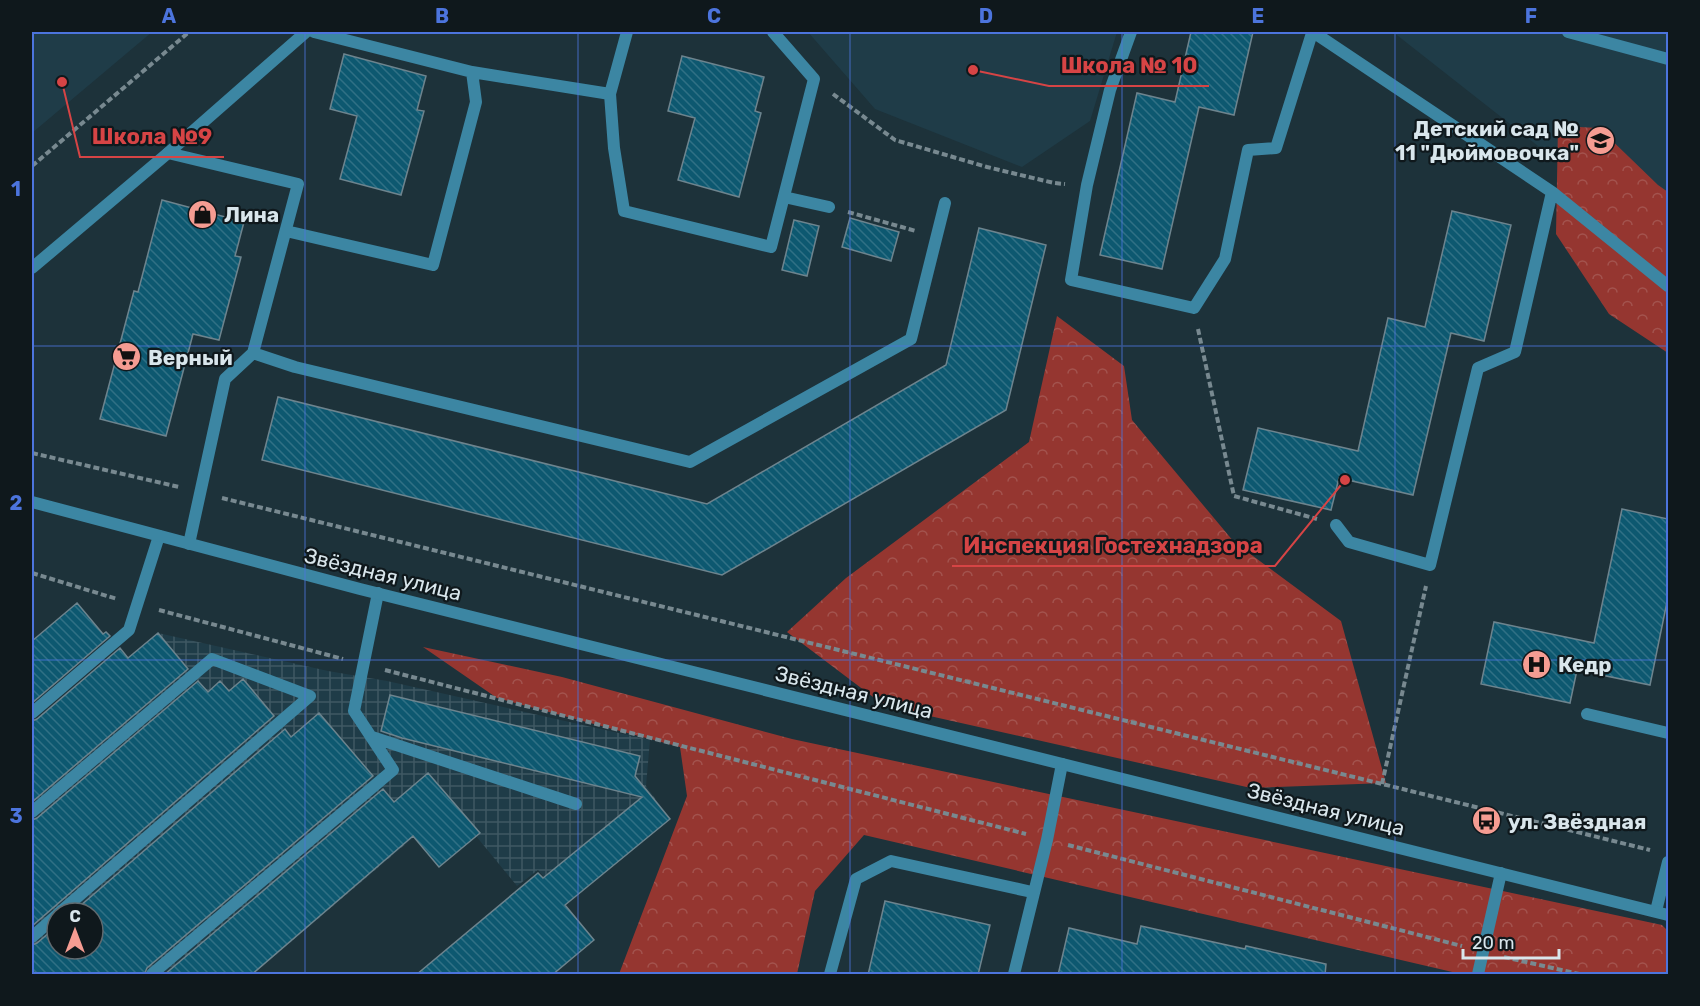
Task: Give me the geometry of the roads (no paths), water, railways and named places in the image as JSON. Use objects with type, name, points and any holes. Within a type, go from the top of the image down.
[{"type":"street","points":[[32,268],[306,32]]},
{"type":"street","points":[[314,32],[472,72],[610,94]]},
{"type":"street","points":[[627,32],[610,94],[614,148],[624,212],[771,247],[813,79],[773,32]]},
{"type":"street","points":[[1131,32],[1110,90],[1087,185],[1071,280],[1194,308],[1225,259],[1248,150],[1276,148],[1313,32],[1552,192],[1668,285]]},
{"type":"street","points":[[1568,32],[1668,59]]},
{"type":"street","points":[[286,231],[433,265],[476,102],[472,72]]},
{"type":"street","points":[[168,153],[298,184],[253,353],[225,379],[189,544]]},
{"type":"street","points":[[1336,525],[1349,542],[1431,565],[1478,368],[1515,352],[1552,192]]},
{"type":"street","points":[[784,197],[829,207]]},
{"type":"street","points":[[253,353],[295,366],[690,462],[911,339],[945,203]]},
{"type":"street","name":"Звёздная улица","points":[[32,502],[378,593],[1662,913]]},
{"type":"street","points":[[32,713],[129,630],[159,536]]},
{"type":"street","points":[[152,975],[393,770],[354,711],[378,593]]},
{"type":"street","points":[[32,812],[212,659],[310,696],[73,901]]},
{"type":"street","points":[[1587,714],[1668,733]]},
{"type":"street","points":[[372,737],[576,804]]},
{"type":"street","points":[[1014,975],[1032,892],[1047,840],[1062,764]]},
{"type":"street","points":[[830,975],[855,879],[891,861],[1032,892]]},
{"type":"street","points":[[1662,913],[1668,862]]},
{"type":"street","points":[[1478,975],[1501,873]]},
{"type":"street","points":[[32,937],[45,926]]},
{"type":"place","name":"Школа № 10","points":[[973,70]]},
{"type":"place","name":"Школа №9","points":[[62,82]]},
{"type":"place","name":"Детский сад № 11 \"Дюймовочка\"","points":[[1600,140]]},
{"type":"place","name":"Лина","points":[[203,214]]},
{"type":"place","name":"Верный","points":[[127,357]]},
{"type":"place","name":"Инспекция Гостехнадзора","points":[[1345,480]]},
{"type":"place","name":"Кедр","points":[[1537,664]]},
{"type":"place","name":"ул. Звёздная","points":[[1487,821]]}]
